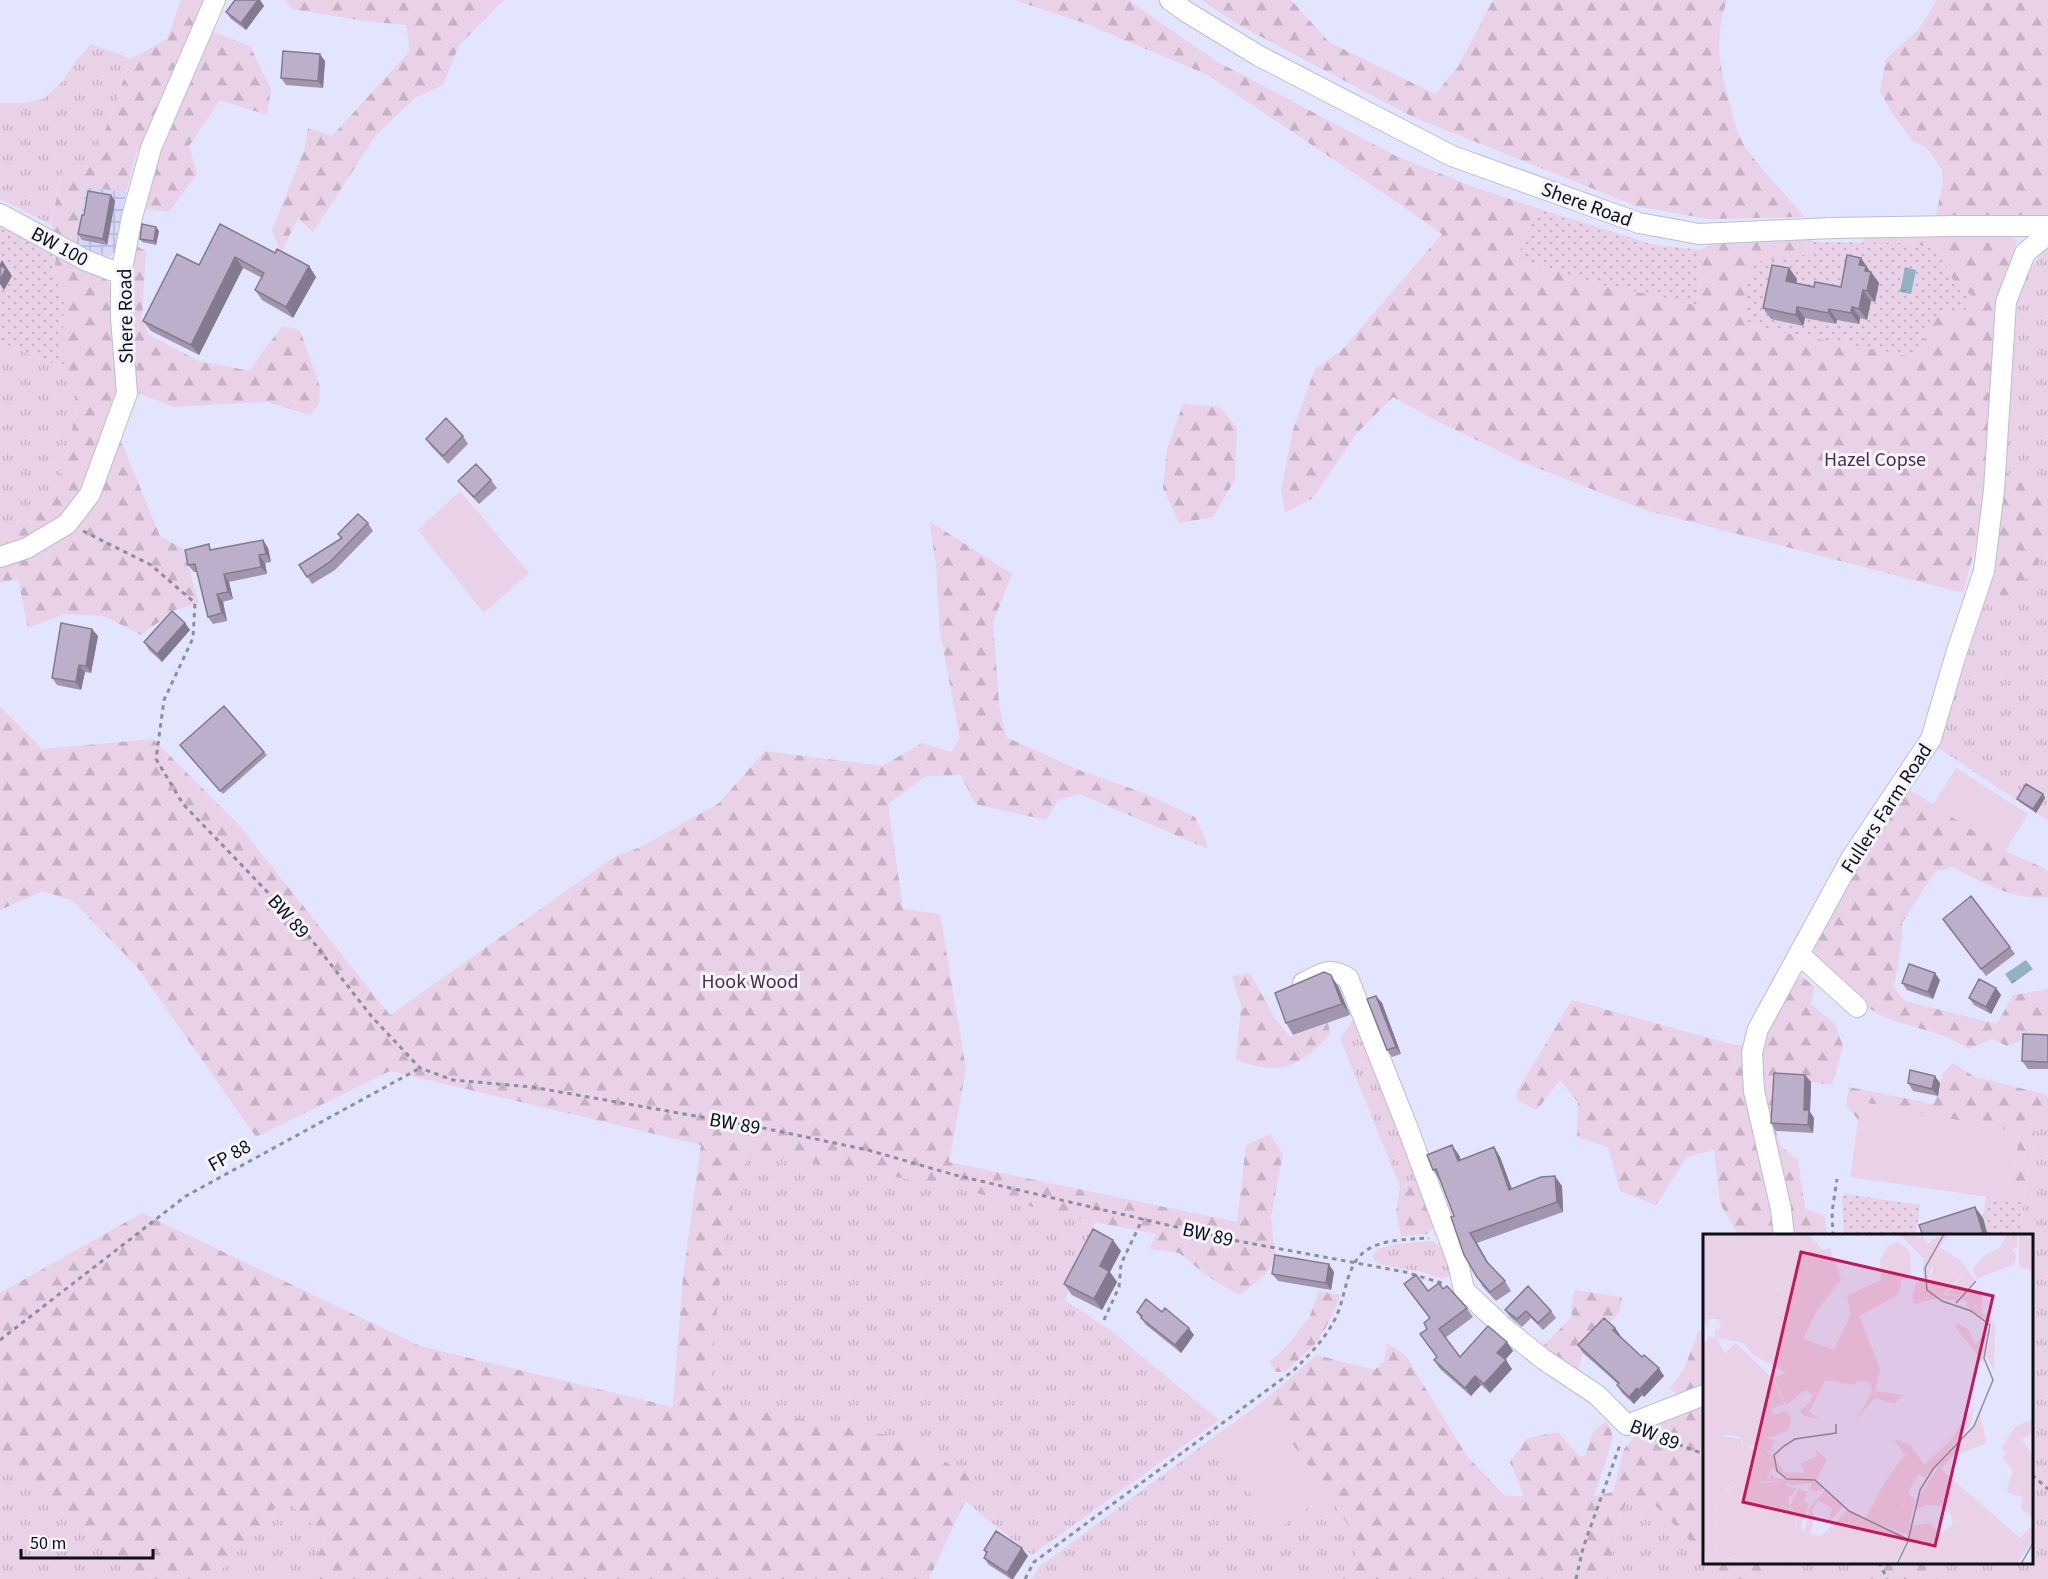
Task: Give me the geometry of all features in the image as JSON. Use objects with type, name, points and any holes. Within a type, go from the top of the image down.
[{"type":"street","name":"Shere Road","points":[[0,557],[27,548],[67,524],[90,494],[127,393],[121,318],[121,274],[132,217],[151,148],[215,0]]},
{"type":"street","name":"Shere Road","points":[[1170,0],[1259,56],[1452,156],[1639,224],[1699,234],[1841,228],[2048,226]]},
{"type":"street","name":"BW 100","points":[[0,214],[87,261],[121,274]]},
{"type":"street","name":"Fullers Farm Road","points":[[1784,1234],[1781,1209],[1754,1091],[1752,1053],[1758,1029],[1852,857],[1931,739],[1984,571],[1994,490],[2006,302],[2025,253],[2048,234]]},
{"type":"street","points":[[1799,954],[1857,1007]]},
{"type":"street","points":[[1289,989],[1331,970],[1348,978],[1448,1235],[1464,1290]]},
{"type":"street","name":"BW 89","points":[[1464,1290],[1503,1327],[1543,1359],[1597,1395],[1627,1425]]},
{"type":"street","points":[[1627,1425],[1703,1395]]},
{"type":"path","name":"BW 89","points":[[67,524],[151,565],[195,603],[193,638],[164,700],[156,759],[183,804],[303,929],[372,1017],[420,1068],[453,1080],[532,1087],[798,1135],[868,1150],[956,1175],[1227,1239],[1405,1272],[1464,1290]]},
{"type":"path","name":"FP 88","points":[[0,1340],[186,1196],[420,1068]]},
{"type":"path","points":[[1833,1234],[1832,1212],[1837,1179]]},
{"type":"path","points":[[1104,1320],[1119,1287],[1121,1264],[1143,1218]]},
{"type":"path","points":[[1025,1579],[1034,1562],[1293,1371],[1317,1347],[1336,1317],[1354,1263],[1362,1253],[1379,1243],[1448,1235]]},
{"type":"path","name":"BW 89","points":[[1627,1425],[1703,1454]]},
{"type":"path","points":[[1576,1579],[1583,1548],[1627,1425]]},
{"type":"path","points":[[2033,1476],[2048,1489]]},
{"type":"path","points":[[1880,1564],[1887,1579]]},
{"type":"shaded area","points":[[85,187],[126,192],[115,252],[108,257],[76,245]]},
{"type":"green space","points":[[181,0],[203,0],[153,120],[135,157],[126,192],[85,187],[76,245],[57,236],[51,224],[63,168],[90,163],[103,137],[131,59],[167,39]]},
{"type":"green space","points":[[284,0],[504,0],[459,45],[443,85],[415,98],[376,135],[313,232],[298,218],[281,253],[272,230],[304,151],[308,128],[332,136],[410,51],[406,25],[292,9]]},
{"type":"green space","name":"Hazel Copse","points":[[1014,0],[1128,0],[1216,61],[1394,155],[1471,186],[1537,208],[1517,259],[1600,285],[1697,305],[1701,250],[1718,239],[1809,236],[1813,242],[1810,254],[1746,321],[1772,330],[1915,357],[1938,314],[1965,311],[1971,295],[1954,282],[1937,248],[1904,243],[1863,243],[1865,232],[2014,235],[2017,242],[1995,301],[1993,371],[1981,525],[1963,593],[1645,510],[1522,462],[1393,397],[1357,433],[1313,498],[1285,513],[1281,489],[1293,430],[1315,369],[1341,351],[1442,234],[1208,75],[1084,23]]},
{"type":"green space","points":[[1201,0],[1291,0],[1329,42],[1435,94],[1458,67],[1493,0],[1727,0],[1720,29],[1721,67],[1738,133],[1752,156],[1805,217],[1708,219],[1636,206],[1413,117],[1239,25]]},
{"type":"green space","points":[[1937,0],[2048,0],[2048,215],[1936,216],[1943,183],[1942,170],[1925,147],[1914,142],[1893,115],[1880,91],[1886,59],[1918,30]]},
{"type":"green space","points":[[212,31],[250,46],[271,89],[267,115],[220,100],[189,146],[197,174],[169,212],[140,208],[158,146]]},
{"type":"green space","points":[[91,44],[131,59],[103,137],[90,164],[63,168],[50,224],[0,199],[0,103],[24,103],[43,99],[63,81],[75,62]]},
{"type":"green space","points":[[1537,208],[1651,244],[1701,250],[1697,306],[1600,285],[1517,259]]},
{"type":"green space","points":[[0,224],[56,257],[53,274],[64,297],[62,358],[66,369],[0,342]]},
{"type":"green space","points":[[1813,242],[1904,243],[1937,248],[1954,282],[1971,295],[1965,311],[1938,314],[1915,357],[1772,330],[1746,321],[1745,293],[1755,262],[1809,254]]},
{"type":"green space","points":[[134,245],[146,251],[142,318],[149,335],[199,361],[250,371],[283,326],[300,330],[320,387],[319,404],[310,415],[267,402],[173,407],[136,392],[125,282]]},
{"type":"green space","points":[[2048,246],[2048,821],[1937,747],[1988,594],[2003,472],[2013,315],[2023,276]]},
{"type":"green space","points":[[56,257],[105,278],[114,290],[120,385],[108,424],[123,446],[160,536],[183,549],[199,603],[175,610],[141,635],[104,616],[64,614],[28,628],[18,579],[0,583],[0,526],[49,503],[65,462],[78,402],[62,358],[64,297],[53,274]]},
{"type":"green space","points":[[0,342],[66,369],[78,402],[65,462],[49,503],[0,526]]},
{"type":"green space","points":[[1183,404],[1220,407],[1237,428],[1235,479],[1213,517],[1179,523],[1163,488],[1167,449]]},
{"type":"green space","points":[[2003,472],[2048,483],[2048,550],[2014,596],[1988,594]]},
{"type":"green space","points":[[460,491],[529,573],[484,613],[418,530]]},
{"type":"green space","name":"Hook Wood","points":[[929,521],[1012,574],[993,622],[999,703],[1006,737],[1079,770],[1144,793],[1195,817],[1208,849],[1080,794],[1058,800],[1046,820],[975,804],[961,775],[926,776],[888,804],[903,909],[940,914],[966,1069],[949,1162],[1237,1222],[1246,1145],[1270,1134],[1283,1154],[1271,1217],[1275,1256],[1271,1268],[1239,1295],[1209,1277],[1179,1253],[1150,1249],[1156,1234],[1095,1222],[943,1185],[752,1153],[739,1178],[725,1231],[710,1377],[721,1404],[902,1438],[972,1477],[965,1501],[929,1579],[306,1579],[326,1538],[284,1498],[213,1579],[152,1579],[129,1567],[0,1463],[0,1293],[142,1213],[420,1346],[673,1407],[683,1279],[701,1145],[390,1071],[256,1137],[137,967],[73,901],[43,891],[0,910],[0,707],[42,749],[153,739],[237,823],[390,1015],[616,856],[641,847],[719,803],[765,751],[882,766],[922,743],[951,752],[960,738],[940,632],[936,564]]},
{"type":"green space","points":[[1956,768],[2028,814],[2005,851],[1933,805]]},
{"type":"green space","points":[[1912,791],[2005,851],[2042,867],[2048,872],[2048,897],[2011,893],[1986,884],[1953,867],[1935,872],[1902,923],[1902,939],[1894,988],[1905,1001],[1997,1024],[2013,995],[2048,989],[2048,1037],[2031,1036],[2007,1046],[1992,1039],[1969,1049],[1945,1036],[1888,1019],[1856,1001],[1812,959],[1810,946],[1870,842],[1903,794]]},
{"type":"green space","points":[[1250,973],[1274,1017],[1290,1037],[1328,1023],[1330,1034],[1309,1055],[1288,1066],[1277,1068],[1251,1065],[1236,1060],[1241,1006],[1232,976]]},
{"type":"green space","points":[[1800,975],[1815,987],[1811,1004],[1835,1024],[1843,1046],[1832,1085],[1811,1082],[1776,1131],[1780,1145],[1798,1161],[1805,1208],[1825,1216],[1827,1234],[1790,1234],[1770,1141],[1759,1048],[1793,978]]},
{"type":"green space","points":[[1572,1000],[1748,1047],[1780,1234],[1737,1234],[1720,1203],[1714,1150],[1687,1157],[1656,1205],[1620,1191],[1608,1147],[1577,1137],[1578,1102],[1560,1080],[1537,1110],[1518,1101],[1516,1093]]},
{"type":"green space","points":[[1353,1020],[1399,1135],[1405,1134],[1422,1180],[1400,1187],[1340,1038]]},
{"type":"green space","points":[[1953,1063],[1975,1077],[2048,1095],[2048,1121],[2036,1125],[2024,1202],[2009,1200],[2020,1132],[1862,1102],[1859,1121],[1846,1105],[1849,1087],[1934,1104],[1943,1074]]},
{"type":"green space","points":[[1861,1102],[2020,1132],[2009,1200],[1850,1177]]},
{"type":"green space","points":[[2048,1121],[2048,1579],[1938,1579],[1927,1564],[2033,1564],[2033,1234],[2019,1234],[2036,1125]]},
{"type":"green space","points":[[701,1144],[943,1185],[1095,1222],[1065,1300],[1110,1330],[1219,1420],[1032,1555],[965,1501],[971,1476],[673,1407],[683,1279]]},
{"type":"green space","points":[[1422,1180],[1436,1225],[1427,1234],[1401,1236],[1396,1212],[1400,1187]]},
{"type":"green space","points":[[1846,1194],[1920,1205],[1916,1234],[1844,1234],[1842,1196]]},
{"type":"green space","points":[[1986,1197],[2024,1202],[2019,1234],[1934,1234],[1983,1218]]},
{"type":"green space","points":[[1433,1241],[1446,1253],[1451,1275],[1443,1279],[1423,1272],[1378,1264],[1372,1257],[1377,1249],[1396,1244]]},
{"type":"green space","points":[[1575,1290],[1622,1297],[1620,1311],[1583,1353],[1578,1371],[1539,1350],[1572,1317],[1571,1307]]},
{"type":"green space","points":[[1319,1291],[1341,1295],[1332,1316],[1317,1342],[1285,1372],[1276,1372],[1269,1362],[1285,1348],[1309,1318]]},
{"type":"green space","points":[[1703,1330],[1703,1390],[1679,1397],[1670,1388],[1684,1369],[1698,1332]]},
{"type":"green space","points":[[1387,1343],[1406,1356],[1466,1455],[1505,1496],[1524,1496],[1510,1462],[1527,1438],[1558,1432],[1579,1456],[1585,1456],[1593,1432],[1606,1421],[1613,1438],[1594,1496],[1613,1492],[1624,1449],[1642,1427],[1703,1400],[1703,1554],[1646,1496],[1626,1503],[1620,1516],[1608,1579],[1339,1579],[1355,1566],[1357,1540],[1328,1493],[1262,1402],[1317,1355],[1374,1370],[1384,1362]]},
{"type":"green space","points":[[1262,1402],[1328,1493],[1277,1530],[1211,1439]]},
{"type":"green space","points":[[1211,1439],[1277,1529],[1328,1493],[1357,1540],[1355,1566],[1339,1579],[1032,1579],[1039,1567]]},
{"type":"green space","points":[[0,1463],[129,1567],[152,1579],[0,1579]]},
{"type":"green space","points":[[1646,1496],[1703,1554],[1703,1564],[1713,1564],[1728,1579],[1608,1579],[1620,1516],[1626,1503]]},
{"type":"green space","points":[[284,1497],[326,1538],[306,1579],[213,1579]]},
{"type":"green space","points":[[1713,1564],[1791,1564],[1764,1579],[1728,1579]]},
{"type":"green space","points":[[1790,1564],[1860,1564],[1867,1579],[1764,1579]]},
{"type":"green space","points":[[1860,1564],[1927,1564],[1938,1579],[1867,1579]]},
{"type":"water","points":[[1905,267],[1916,270],[1911,294],[1900,292]]},
{"type":"water","points":[[2026,960],[2033,969],[2012,984],[2005,974]]},
{"type":"building","points":[[235,0],[258,0],[241,23],[226,12]]},
{"type":"building","points":[[283,51],[320,54],[318,81],[281,78]]},
{"type":"building","points":[[88,191],[111,195],[103,239],[78,234]]},
{"type":"building","points":[[142,224],[156,227],[154,241],[140,239]]},
{"type":"building","points":[[220,224],[275,253],[277,249],[309,266],[286,307],[255,290],[264,273],[235,257],[191,345],[143,321],[177,254],[199,265]]},
{"type":"building","points":[[1847,255],[1861,258],[1859,265],[1866,266],[1865,271],[1871,272],[1867,291],[1863,290],[1859,309],[1852,307],[1851,313],[1829,309],[1828,313],[1797,307],[1796,315],[1763,308],[1772,265],[1789,268],[1786,281],[1814,287],[1815,282],[1841,287]]},
{"type":"building","points":[[0,265],[6,269],[0,280]]},
{"type":"building","points":[[446,418],[463,436],[443,456],[426,439]]},
{"type":"building","points":[[476,464],[491,480],[474,497],[458,481]]},
{"type":"building","points":[[358,514],[368,523],[330,562],[307,577],[299,565],[342,538],[338,534]]},
{"type":"building","points":[[263,540],[266,554],[259,555],[261,567],[224,574],[228,592],[217,594],[222,613],[208,617],[195,564],[188,565],[185,550],[209,544],[210,550]]},
{"type":"building","points":[[172,611],[185,623],[157,654],[144,642]]},
{"type":"building","points":[[61,623],[92,629],[86,666],[79,665],[76,682],[52,678]]},
{"type":"building","points":[[224,706],[264,752],[220,791],[180,745]]},
{"type":"building","points":[[2026,784],[2043,794],[2033,809],[2017,799]]},
{"type":"building","points":[[1971,896],[2010,947],[1981,969],[1943,919]]},
{"type":"building","points":[[1909,964],[1935,973],[1928,992],[1902,983]]},
{"type":"building","points":[[1324,972],[1331,975],[1342,1004],[1286,1023],[1275,993]]},
{"type":"building","points":[[1979,979],[1996,988],[1986,1007],[1969,998]]},
{"type":"building","points":[[1376,996],[1396,1047],[1387,1050],[1367,999]]},
{"type":"building","points":[[2023,1034],[2048,1035],[2048,1062],[2022,1061]]},
{"type":"building","points":[[1910,1070],[1935,1076],[1932,1089],[1908,1083]]},
{"type":"building","points":[[1774,1073],[1805,1075],[1804,1110],[1809,1110],[1808,1125],[1771,1123]]},
{"type":"building","points":[[1452,1145],[1458,1161],[1494,1147],[1509,1190],[1541,1177],[1555,1176],[1557,1202],[1470,1233],[1487,1262],[1505,1281],[1490,1292],[1477,1277],[1464,1255],[1451,1217],[1454,1216],[1436,1169],[1433,1170],[1427,1155]]},
{"type":"building","points":[[1975,1207],[1983,1233],[1922,1234],[1919,1225]]},
{"type":"building","points":[[1093,1229],[1113,1240],[1100,1266],[1109,1271],[1094,1299],[1064,1284]]},
{"type":"building","points":[[1275,1255],[1329,1264],[1326,1283],[1272,1274]]},
{"type":"building","points":[[1416,1275],[1428,1291],[1439,1283],[1443,1289],[1447,1286],[1467,1308],[1439,1329],[1460,1357],[1488,1326],[1507,1342],[1497,1353],[1506,1360],[1484,1384],[1475,1376],[1465,1388],[1434,1360],[1437,1357],[1420,1334],[1427,1329],[1424,1323],[1430,1318],[1404,1284]]},
{"type":"building","points":[[1528,1286],[1551,1311],[1538,1323],[1526,1311],[1517,1319],[1505,1310]]},
{"type":"building","points":[[1146,1299],[1162,1312],[1165,1308],[1189,1328],[1175,1345],[1141,1318],[1142,1316],[1137,1312]]},
{"type":"building","points":[[1604,1318],[1615,1328],[1613,1330],[1642,1357],[1644,1355],[1659,1368],[1639,1390],[1637,1388],[1629,1397],[1617,1385],[1619,1383],[1578,1345]]},
{"type":"building","points":[[996,1531],[1022,1548],[1007,1573],[984,1558],[987,1552],[984,1550]]}]
